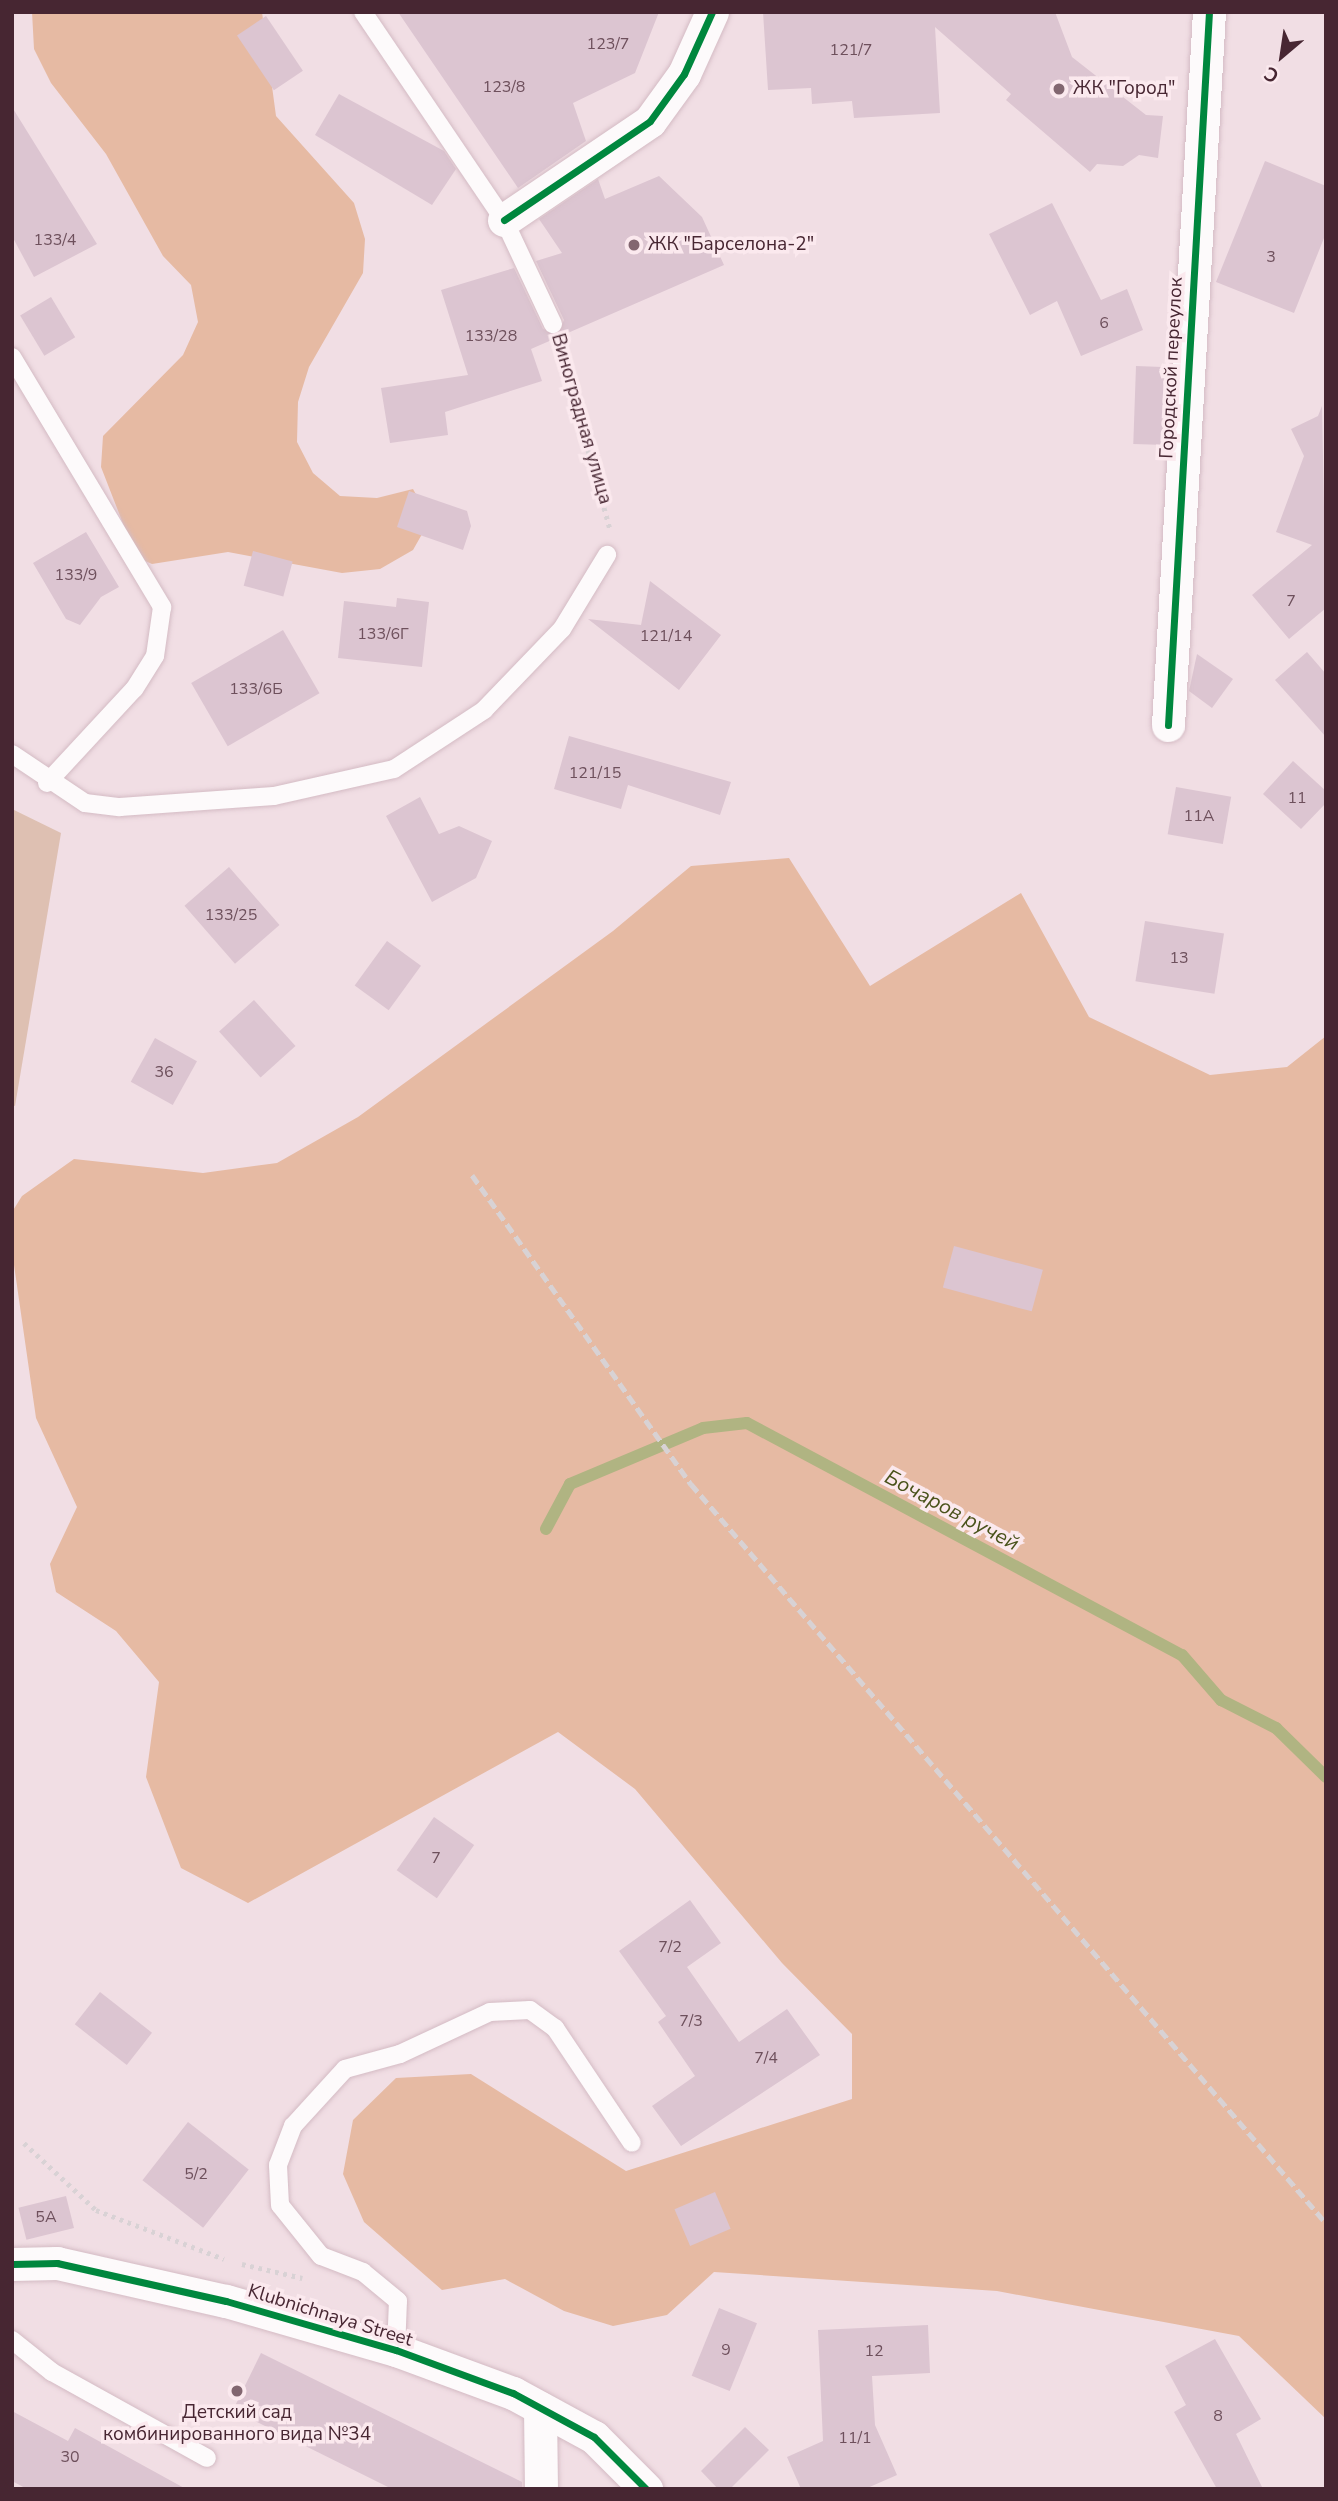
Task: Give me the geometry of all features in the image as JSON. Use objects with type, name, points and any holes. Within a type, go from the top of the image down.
[{"type":"street","points":[[504,220],[650,121],[684,74],[712,12]]},
{"type":"street","name":"Городской переулок","points":[[1168,725],[1209,12]]},
{"type":"street","name":"Klubnichnaya Street","points":[[12,2264],[71,2266],[396,2350],[540,2408],[594,2437],[646,2489]]},
{"type":"street","points":[[540,2408],[541,2489]]},
{"type":"lane","name":"Виноградная улица","points":[[363,12],[504,220],[553,324]]},
{"type":"lane","points":[[12,357],[162,607],[155,656],[134,689],[47,783]]},
{"type":"lane","points":[[12,754],[47,783],[85,803],[120,807],[274,796],[394,769],[484,710],[562,629],[607,555]]},
{"type":"lane","points":[[396,2350],[398,2301],[363,2272],[321,2256],[280,2205],[278,2165],[293,2126],[345,2070],[400,2054],[490,2012],[530,2010],[555,2028],[632,2143]]},
{"type":"lane","points":[[12,2340],[52,2372],[207,2458]]},
{"type":"path","points":[[24,2143],[96,2210],[138,2231],[318,2282]]},
{"type":"shaded area","points":[[32,12],[262,12],[276,116],[354,203],[365,239],[363,273],[309,367],[298,402],[297,442],[313,473],[340,496],[377,498],[413,489],[430,520],[413,550],[380,569],[342,573],[228,552],[152,564],[136,557],[101,467],[103,436],[183,355],[198,322],[191,285],[163,256],[106,154],[51,83],[34,49]]},
{"type":"shaded area","points":[[12,809],[61,833],[15,1106],[12,1105]]},
{"type":"shaded area","points":[[789,858],[870,986],[1021,893],[1089,1017],[1210,1075],[1287,1067],[1326,1036],[1326,2419],[1239,2336],[997,2291],[714,2272],[667,2315],[613,2326],[564,2311],[505,2279],[442,2290],[364,2222],[343,2174],[353,2120],[396,2078],[471,2074],[626,2171],[852,2099],[852,2034],[782,1963],[635,1789],[558,1732],[248,1903],[181,1868],[146,1777],[159,1682],[116,1631],[56,1592],[50,1564],[77,1507],[36,1418],[12,1251],[12,1212],[22,1196],[74,1159],[203,1173],[277,1163],[358,1117],[613,931],[691,866]]},
{"type":"building","points":[[398,12],[659,12],[635,73],[573,103],[586,141],[518,188]]},
{"type":"building","points":[[763,12],[1055,12],[1072,57],[1146,115],[1163,116],[1158,158],[1139,155],[1123,166],[1097,164],[1090,172],[1006,100],[1011,94],[935,27],[940,113],[854,118],[852,101],[812,104],[811,88],[768,90]]},
{"type":"building","points":[[266,16],[303,71],[274,90],[237,36]]},
{"type":"building","points":[[339,94],[444,151],[456,169],[432,205],[315,135]]},
{"type":"building","points":[[12,107],[97,244],[34,277],[12,236]]},
{"type":"building","points":[[1265,161],[1326,186],[1326,233],[1294,313],[1216,282]]},
{"type":"building","points":[[659,176],[702,217],[724,265],[531,349],[542,381],[445,412],[448,435],[390,443],[381,388],[468,375],[441,290],[514,268],[543,329],[558,334],[564,320],[536,261],[562,253],[539,219],[598,179],[605,199]]},
{"type":"building","points":[[1052,203],[1101,300],[1127,289],[1143,330],[1081,356],[1057,301],[1030,315],[989,234]]},
{"type":"building","points":[[51,297],[75,337],[44,356],[20,316]]},
{"type":"building","points":[[1136,366],[1169,367],[1166,445],[1133,444]]},
{"type":"building","points":[[1322,406],[1326,608],[1289,639],[1252,595],[1312,545],[1276,532],[1304,456],[1291,429],[1318,416]]},
{"type":"building","points":[[409,491],[467,511],[471,526],[463,550],[397,527]]},
{"type":"building","points":[[86,532],[119,587],[101,597],[80,625],[66,619],[33,563]]},
{"type":"building","points":[[253,551],[293,562],[283,596],[244,586]]},
{"type":"building","points":[[650,581],[721,635],[679,690],[588,619],[641,625]]},
{"type":"building","points":[[397,598],[429,602],[422,667],[338,658],[344,601],[396,607]]},
{"type":"building","points":[[283,630],[320,693],[228,746],[191,683]]},
{"type":"building","points":[[1307,652],[1326,674],[1326,737],[1275,680]]},
{"type":"building","points":[[1197,654],[1233,679],[1212,708],[1189,691]]},
{"type":"building","points":[[569,736],[731,782],[720,815],[628,785],[621,809],[554,789]]},
{"type":"building","points":[[1293,761],[1326,791],[1326,803],[1301,829],[1263,794]]},
{"type":"building","points":[[1176,787],[1231,797],[1223,844],[1168,834]]},
{"type":"building","points":[[420,797],[439,834],[459,826],[492,841],[476,878],[432,902],[386,816]]},
{"type":"building","points":[[229,867],[280,925],[235,964],[184,906]]},
{"type":"building","points":[[1145,921],[1224,934],[1214,994],[1135,981]]},
{"type":"building","points":[[387,941],[421,966],[389,1010],[355,985]]},
{"type":"building","points":[[254,1000],[295,1046],[261,1078],[219,1031]]},
{"type":"building","points":[[155,1038],[197,1061],[173,1105],[131,1082]]},
{"type":"building","points":[[954,1246],[1043,1270],[1032,1311],[943,1288]]},
{"type":"building","points":[[434,1817],[474,1845],[437,1898],[397,1870]]},
{"type":"building","points":[[690,1900],[721,1943],[687,1967],[739,2042],[787,2009],[820,2055],[681,2146],[652,2106],[695,2076],[658,2022],[666,2016],[619,1951]]},
{"type":"building","points":[[100,1992],[152,2033],[127,2065],[75,2024]]},
{"type":"building","points":[[188,2122],[249,2169],[203,2228],[142,2180]]},
{"type":"building","points":[[715,2192],[731,2229],[690,2246],[674,2209]]},
{"type":"building","points":[[66,2196],[74,2228],[26,2240],[18,2208]]},
{"type":"building","points":[[719,2308],[757,2323],[730,2391],[692,2376]]},
{"type":"building","points":[[928,2325],[930,2373],[872,2376],[875,2425],[897,2475],[865,2489],[801,2489],[787,2457],[823,2441],[818,2330]]},
{"type":"building","points":[[1215,2339],[1261,2419],[1236,2434],[1263,2489],[1217,2489],[1174,2412],[1186,2405],[1165,2366]]},
{"type":"building","points":[[261,2353],[522,2482],[522,2489],[392,2489],[233,2410]]},
{"type":"building","points":[[12,2411],[68,2441],[75,2428],[186,2489],[27,2489],[12,2481]]},
{"type":"building","points":[[745,2427],[769,2450],[730,2489],[718,2489],[701,2471]]},
{"type":"waterway","name":"Бочаров ручей","points":[[546,1529],[570,1484],[703,1428],[747,1423],[1182,1655],[1221,1700],[1276,1728],[1326,1777]]},
{"type":"railway","points":[[472,1175],[691,1484],[1326,2223]]},
{"type":"cycle path","points":[[504,220],[650,121],[684,74],[712,12]]},
{"type":"cycle path","points":[[1168,725],[1209,12]]},
{"type":"cycle path","points":[[12,2264],[57,2263],[226,2301],[396,2350],[513,2393],[594,2437],[646,2489]]},
{"type":"place","name":"ЖК \"Город\"","points":[[1059,89]]},
{"type":"place","name":"ЖК \"Барселона-2\"","points":[[634,245]]},
{"type":"place","name":"Детский сад комбинированного вида №34","points":[[237,2391]]}]
